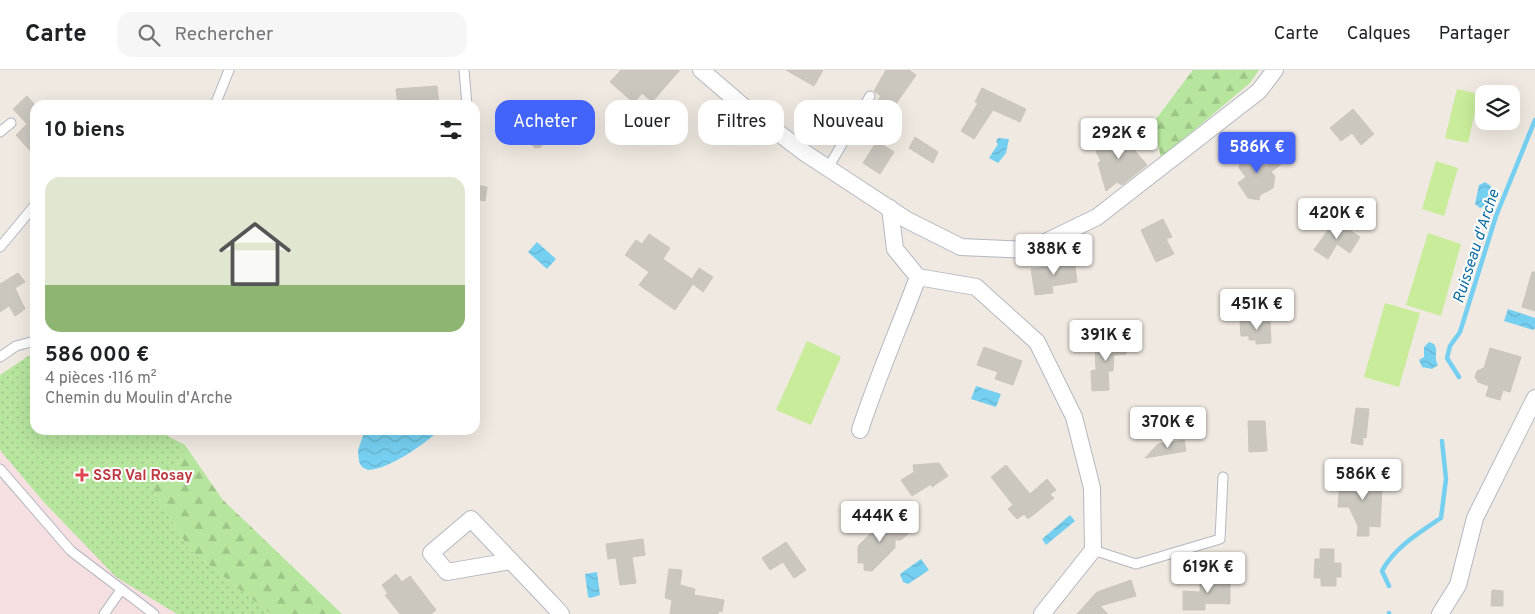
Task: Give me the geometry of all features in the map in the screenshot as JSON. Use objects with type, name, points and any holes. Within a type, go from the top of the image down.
[{"type":"street","points":[[701,70],[776,132],[920,228],[962,248],[1029,250],[1096,217],[1259,91],[1275,70]]},
{"type":"street","points":[[890,208],[895,249],[918,277],[976,287],[1037,342],[1074,418],[1092,488],[1093,550],[1042,614]]},
{"type":"street","points":[[860,430],[880,371],[900,326],[918,277]]},
{"type":"street","points":[[1440,614],[1458,585],[1475,518],[1535,398]]},
{"type":"street","points":[[511,561],[561,614]]},
{"type":"lane","points":[[217,100],[229,70]]},
{"type":"lane","points":[[464,70],[467,100]]},
{"type":"lane","points":[[828,168],[870,96]]},
{"type":"lane","points":[[0,132],[11,123]]},
{"type":"lane","points":[[0,247],[30,211]]},
{"type":"lane","points":[[0,357],[16,346],[30,342]]},
{"type":"lane","points":[[0,469],[72,551],[121,590],[143,611],[154,614]]},
{"type":"lane","points":[[1093,550],[1136,564],[1220,539],[1223,477]]},
{"type":"lane","points":[[104,614],[121,590]]},
{"type":"shaded area","name":"SSR Val Rosay","points":[[30,355],[30,435],[166,435],[185,445],[179,463],[190,550],[271,614],[0,614],[0,375]]},
{"type":"green space","points":[[1193,70],[1259,70],[1250,83],[1161,158],[1153,123]]},
{"type":"green space","points":[[1457,89],[1475,93],[1475,112],[1468,143],[1445,138]]},
{"type":"green space","points":[[1436,161],[1458,168],[1444,216],[1422,209]]},
{"type":"green space","points":[[1428,233],[1461,244],[1441,316],[1406,305]]},
{"type":"green space","points":[[1385,303],[1420,313],[1399,387],[1364,377]]},
{"type":"green space","points":[[807,341],[841,357],[811,425],[776,410]]},
{"type":"green space","name":"SSR Val Rosay","points":[[30,355],[30,435],[166,435],[185,445],[179,463],[151,487],[190,550],[271,614],[177,614],[116,577],[42,500],[0,450],[0,375]]},
{"type":"green space","points":[[185,445],[222,499],[342,614],[271,614],[190,550],[151,487],[179,463]]},
{"type":"water","points":[[998,138],[1009,139],[1006,153],[998,163],[989,158],[998,144],[996,142]]},
{"type":"water","points":[[1485,182],[1491,186],[1488,205],[1480,208],[1475,204],[1479,185]]},
{"type":"water","points":[[537,242],[556,259],[547,269],[528,252]]},
{"type":"water","points":[[1508,309],[1535,318],[1535,328],[1533,330],[1504,321]]},
{"type":"water","points":[[1429,342],[1434,344],[1438,365],[1432,369],[1422,367],[1419,360],[1424,357],[1424,347]]},
{"type":"water","points":[[976,386],[1001,394],[996,407],[971,399]]},
{"type":"water","points":[[363,435],[434,435],[396,461],[377,469],[368,470],[362,467],[359,462],[358,450]]},
{"type":"water","points":[[1070,515],[1075,521],[1046,545],[1042,539]]},
{"type":"water","points":[[921,559],[929,570],[908,584],[903,582],[900,574]]},
{"type":"water","points":[[597,572],[600,595],[591,598],[588,597],[585,574]]},
{"type":"building","points":[[621,70],[680,70],[654,100],[650,100],[642,93],[636,100],[631,100],[610,82]]},
{"type":"building","points":[[786,70],[823,70],[814,86]]},
{"type":"building","points":[[886,70],[909,70],[916,75],[899,100],[878,100],[881,96],[874,91]]},
{"type":"building","points":[[437,86],[438,100],[397,100],[396,89]]},
{"type":"building","points":[[982,88],[1026,109],[1020,122],[993,110],[974,139],[961,131],[978,103],[975,102]]},
{"type":"building","points":[[27,96],[31,100],[30,150],[16,135],[27,124],[13,109]]},
{"type":"building","points":[[1353,109],[1374,134],[1361,145],[1352,133],[1341,141],[1330,128]]},
{"type":"building","points":[[1125,129],[1136,143],[1131,146],[1147,165],[1122,185],[1117,182],[1106,191],[1098,163],[1101,161],[1096,152]]},
{"type":"building","points":[[915,137],[938,152],[933,163],[909,148]]},
{"type":"building","points":[[532,145],[543,145],[541,147],[535,148]]},
{"type":"building","points":[[874,145],[883,145],[894,152],[880,174],[863,163]]},
{"type":"building","points":[[1242,148],[1250,149],[1267,167],[1269,154],[1281,156],[1280,165],[1271,172],[1275,176],[1273,188],[1260,195],[1259,200],[1248,198],[1238,183],[1246,177],[1239,168]]},
{"type":"building","points":[[480,186],[487,187],[485,201],[480,200]]},
{"type":"building","points":[[1163,219],[1172,237],[1166,239],[1174,254],[1156,262],[1141,230]]},
{"type":"building","points":[[1335,220],[1360,237],[1350,253],[1337,244],[1328,259],[1314,250]]},
{"type":"building","points":[[649,234],[670,248],[663,259],[692,279],[699,268],[713,277],[703,292],[693,284],[675,310],[639,285],[649,272],[625,255],[636,240],[642,244]]},
{"type":"building","points":[[1074,259],[1077,282],[1052,286],[1053,293],[1035,295],[1031,269],[1055,266],[1054,262]]},
{"type":"building","points":[[1532,272],[1535,272],[1535,311],[1522,307]]},
{"type":"building","points":[[18,273],[25,282],[15,288],[25,309],[15,316],[9,306],[0,312],[0,284]]},
{"type":"building","points":[[1240,320],[1270,320],[1271,343],[1256,344],[1256,340],[1249,340],[1249,336],[1241,336]]},
{"type":"building","points":[[1104,337],[1114,337],[1114,342],[1126,341],[1126,354],[1114,355],[1113,371],[1108,371],[1109,390],[1092,391],[1091,371],[1096,370],[1095,342],[1104,342]]},
{"type":"building","points":[[984,347],[1022,361],[1013,385],[995,379],[998,372],[977,365]]},
{"type":"building","points":[[1490,348],[1521,357],[1510,392],[1503,390],[1500,400],[1486,396],[1489,386],[1478,382],[1475,377],[1477,371],[1484,368]]},
{"type":"building","points":[[1356,408],[1369,409],[1366,438],[1363,437],[1363,445],[1351,443]]},
{"type":"building","points":[[1248,421],[1265,421],[1267,451],[1249,452]]},
{"type":"building","points":[[1184,440],[1186,451],[1145,458],[1158,444]]},
{"type":"building","points":[[939,463],[948,476],[932,487],[931,484],[912,496],[901,480],[914,472],[913,465]]},
{"type":"building","points":[[1006,465],[1030,494],[1047,479],[1056,490],[1050,494],[1054,498],[1028,519],[1024,514],[1017,519],[1008,509],[1013,505],[991,477]]},
{"type":"building","points":[[1373,467],[1372,477],[1380,478],[1379,487],[1382,488],[1380,527],[1369,526],[1369,536],[1357,536],[1358,526],[1349,507],[1338,507],[1340,480],[1357,481]]},
{"type":"building","points":[[876,510],[893,526],[908,527],[908,534],[901,540],[895,540],[895,548],[872,571],[864,570],[864,563],[858,563],[858,546],[877,527]]},
{"type":"building","points":[[643,539],[645,555],[632,557],[636,583],[620,585],[616,558],[608,559],[606,544]]},
{"type":"building","points":[[786,542],[806,570],[794,578],[783,562],[770,570],[762,558]]},
{"type":"building","points":[[1320,549],[1334,549],[1334,563],[1341,563],[1341,577],[1336,577],[1336,586],[1321,586],[1321,578],[1314,578],[1315,559],[1320,559]]},
{"type":"building","points":[[669,569],[682,570],[680,585],[695,589],[694,595],[724,600],[722,612],[719,611],[718,614],[670,614],[672,600],[665,598]]},
{"type":"building","points":[[396,574],[402,582],[410,576],[436,610],[431,614],[400,614],[385,595],[388,594],[382,585]]},
{"type":"building","points":[[1200,579],[1230,579],[1230,604],[1205,603],[1205,610],[1183,610],[1183,591],[1200,592]]},
{"type":"building","points":[[1131,580],[1136,596],[1100,606],[1108,614],[1077,614],[1097,592]]},
{"type":"building","points":[[1492,590],[1503,591],[1503,606],[1491,606]]},
{"type":"waterway","name":"Ruisseau d'Arche","points":[[1459,377],[1447,358],[1450,346],[1460,332],[1496,216],[1535,120]]},
{"type":"waterway","name":"Ruisseau d'Arche","points":[[1389,586],[1382,571],[1393,555],[1408,541],[1441,518],[1446,479],[1442,441]]},
{"type":"place","name":"SSR Val Rosay","points":[[82,475]]}]
